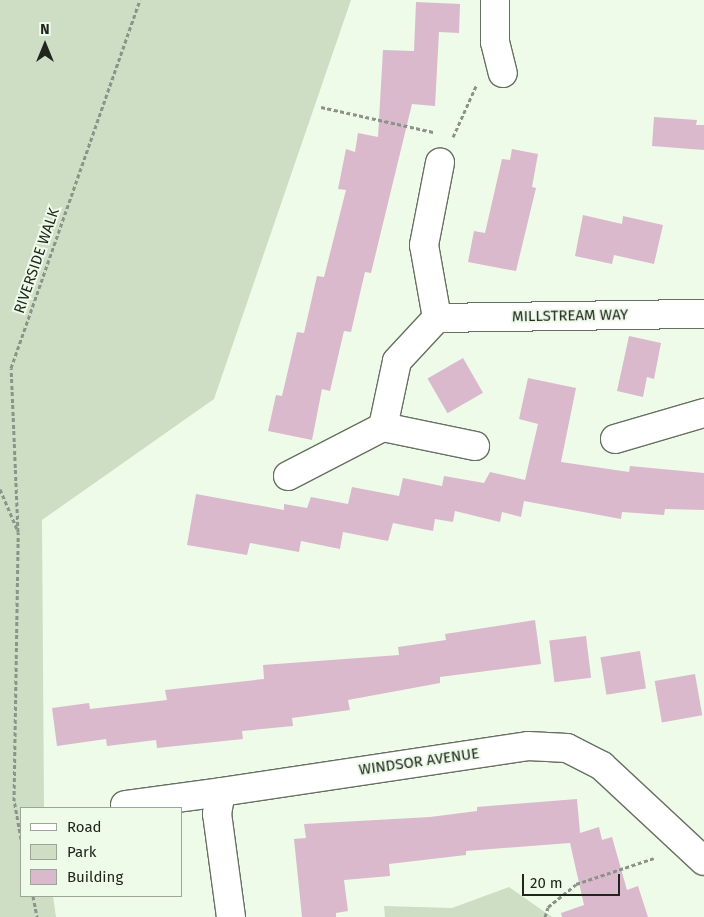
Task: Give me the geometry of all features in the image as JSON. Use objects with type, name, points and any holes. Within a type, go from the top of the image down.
[{"type":"street","points":[[495,0],[495,42],[503,73]]},
{"type":"street","points":[[383,427],[397,362],[437,318],[424,245],[440,163]]},
{"type":"street","name":"MILLSTREAM WAY","points":[[437,318],[704,314]]},
{"type":"street","points":[[615,439],[704,413]]},
{"type":"street","points":[[288,476],[383,427],[475,446]]},
{"type":"street","name":"WINDSOR AVENUE","points":[[124,805],[528,746],[567,748],[602,766],[695,854]]},
{"type":"street","points":[[221,792],[218,822],[231,917]]},
{"type":"path","name":"RIVERSIDE WALK","points":[[20,834],[14,801],[18,532],[11,368],[140,0]]},
{"type":"path","points":[[445,135],[454,137],[495,42]]},
{"type":"path","points":[[321,108],[435,133]]},
{"type":"path","points":[[0,489],[18,532]]},
{"type":"path","points":[[545,917],[548,907],[576,884],[695,854]]},
{"type":"path","points":[[33,897],[37,917]]},
{"type":"green space","points":[[0,0],[351,0],[214,399],[42,520],[44,807],[20,807],[20,897],[53,897],[56,917],[0,917]]},
{"type":"green space","points":[[509,887],[552,917],[385,917],[384,906],[452,908]]},
{"type":"building","points":[[416,2],[460,4],[459,33],[439,32],[435,106],[412,104],[371,273],[365,272],[351,332],[344,331],[330,391],[322,389],[312,440],[268,431],[276,395],[282,396],[297,332],[304,333],[317,276],[324,277],[346,190],[338,189],[346,149],[355,152],[358,133],[378,137],[383,50],[414,51]]},
{"type":"building","points":[[654,117],[697,120],[696,125],[704,125],[704,150],[652,146]]},
{"type":"building","points":[[512,149],[538,154],[532,187],[536,188],[516,271],[468,262],[474,231],[485,233],[502,159],[510,160]]},
{"type":"building","points":[[583,215],[622,224],[623,216],[663,225],[654,264],[614,255],[612,264],[575,256]]},
{"type":"building","points":[[629,336],[661,343],[654,379],[647,377],[643,397],[617,391]]},
{"type":"building","points":[[463,358],[483,393],[447,413],[427,378]]},
{"type":"building","points":[[528,378],[576,388],[561,462],[629,472],[630,466],[704,473],[704,510],[665,509],[664,515],[622,512],[621,519],[524,501],[521,517],[502,512],[500,522],[455,511],[453,522],[435,519],[433,531],[393,523],[388,541],[343,532],[340,549],[301,541],[299,552],[250,543],[247,555],[187,545],[196,494],[284,510],[284,504],[307,508],[311,497],[348,504],[352,487],[399,496],[403,478],[442,486],[444,476],[484,483],[490,472],[525,480],[538,424],[519,419]]},
{"type":"building","points":[[535,620],[541,664],[440,677],[440,683],[348,700],[350,710],[292,718],[293,726],[242,731],[243,739],[157,748],[156,740],[107,746],[106,739],[57,746],[52,708],[89,703],[90,709],[167,700],[165,690],[264,679],[263,665],[399,655],[398,647],[446,640],[445,634]]},
{"type":"building","points":[[586,636],[591,678],[554,682],[549,641]]},
{"type":"building","points":[[640,651],[646,689],[606,695],[600,657]]},
{"type":"building","points":[[695,674],[702,715],[662,722],[655,681]]},
{"type":"building","points":[[577,799],[580,833],[599,827],[602,840],[612,837],[627,890],[638,886],[648,917],[562,917],[561,913],[584,905],[570,843],[466,851],[466,855],[389,864],[390,876],[344,880],[348,911],[336,913],[336,917],[302,917],[294,839],[306,838],[304,824],[430,817],[477,811],[477,807]]}]
